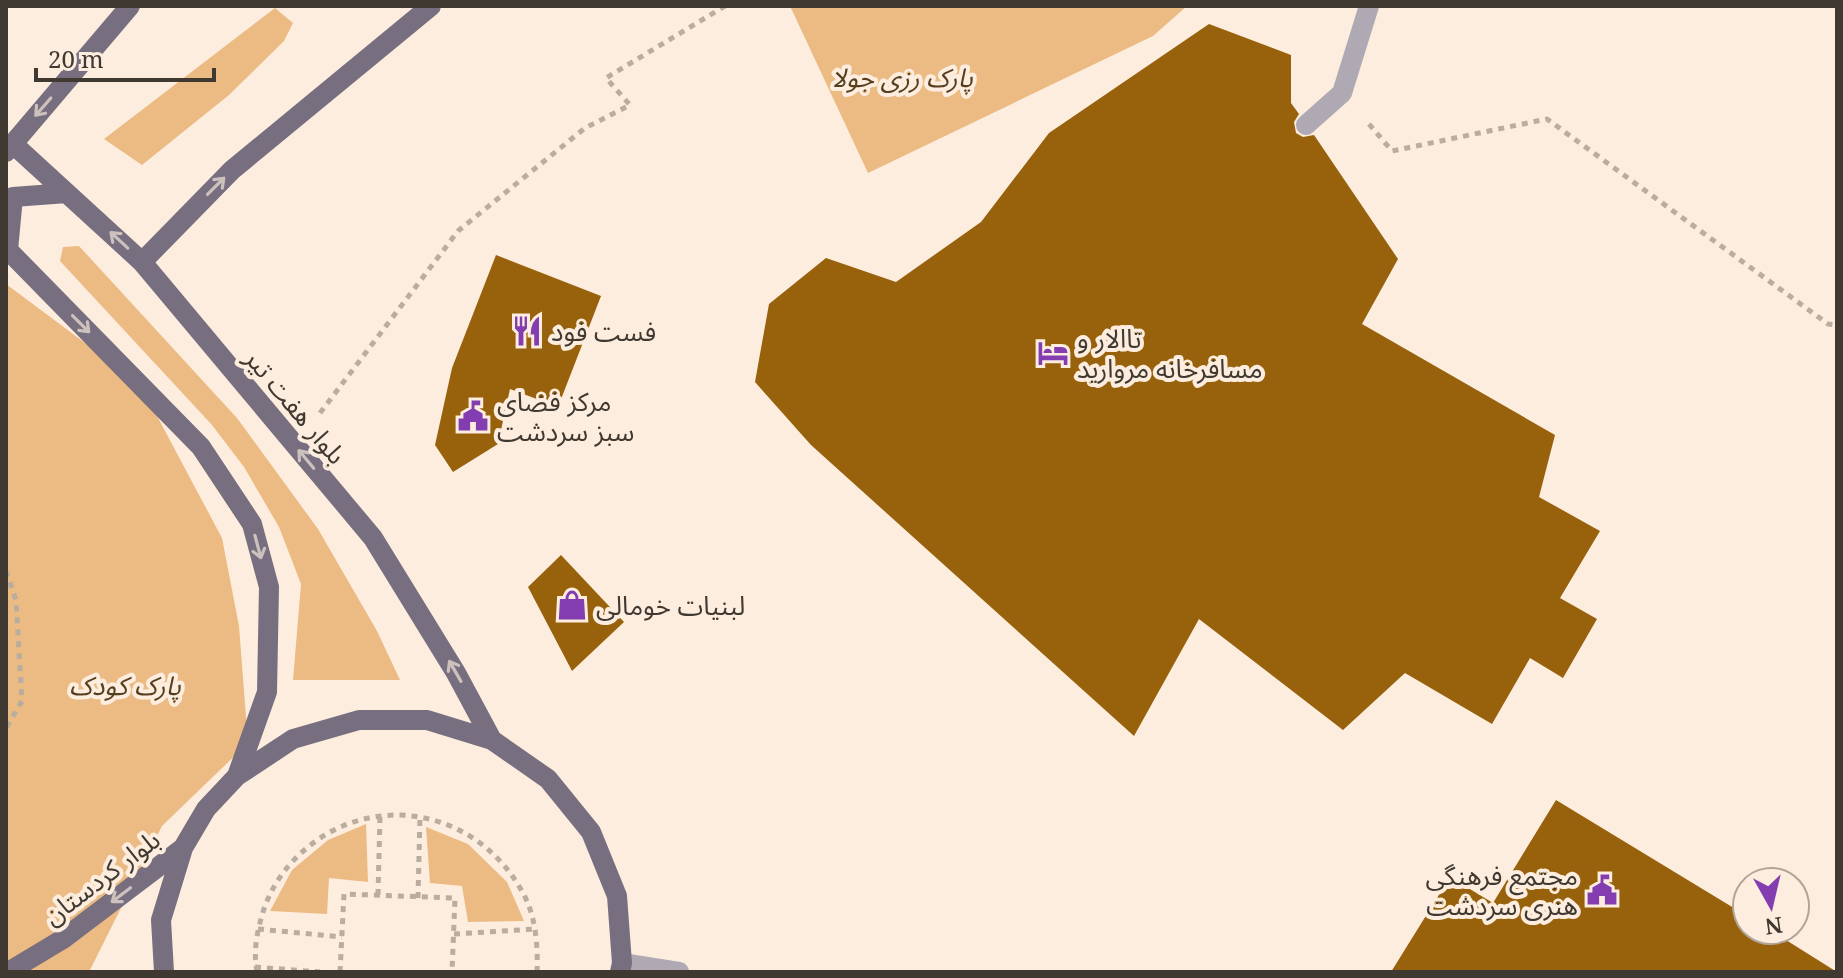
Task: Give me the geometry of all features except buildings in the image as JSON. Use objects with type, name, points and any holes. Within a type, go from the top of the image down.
[{"type":"main road","points":[[9,147],[130,6]]},
{"type":"main road","points":[[142,262],[232,170],[431,6]]},
{"type":"main road","name":"بلوار هفت تیر","points":[[9,147],[67,193],[142,262],[373,538],[456,673],[492,740]]},
{"type":"main road","points":[[67,193],[13,197],[7,249],[201,447],[252,524],[269,587],[267,692],[237,776]]},
{"type":"main road","points":[[164,972],[161,920],[183,848],[206,809],[237,776],[293,739],[359,720],[427,720],[492,740],[548,779],[591,832],[617,896],[621,968]]},
{"type":"main road","name":"بلوار کردستان","points":[[8,972],[63,939],[183,848]]},
{"type":"street","points":[[1306,125],[1342,93],[1369,6]]},
{"type":"street","points":[[621,968],[679,972]]},
{"type":"path","points":[[295,445],[458,231],[585,128],[630,105],[606,78],[725,6]]},
{"type":"path","points":[[1342,93],[1392,151],[1547,119],[1828,324],[1837,325]]},
{"type":"path","points":[[6,571],[16,600],[22,701],[6,728]]},
{"type":"path","points":[[378,895],[380,816]]},
{"type":"path","points":[[320,972],[256,969],[258,929],[268,896],[288,866],[313,841],[345,825],[380,816],[420,816],[453,827],[483,844],[507,868],[525,897],[535,929],[537,972]]},
{"type":"path","points":[[418,898],[420,816]]},
{"type":"path","points":[[340,972],[344,894],[455,898],[452,972]]},
{"type":"path","points":[[258,929],[342,937]]},
{"type":"path","points":[[454,934],[535,929]]},
{"type":"green space","name":"پارک رزی جولا","points":[[790,6],[1187,6],[1153,36],[868,173]]},
{"type":"green space","points":[[275,8],[293,23],[284,41],[229,95],[142,165],[104,139]]},
{"type":"green space","points":[[79,246],[237,418],[318,529],[377,631],[400,680],[293,680],[301,584],[279,527],[244,467],[212,425],[60,261],[63,247]]},
{"type":"green space","name":"پارک کودک","points":[[6,284],[140,384],[222,538],[239,626],[248,743],[162,826],[89,972],[6,972]]},
{"type":"green space","points":[[366,824],[368,882],[329,878],[327,914],[270,911],[292,870],[328,840]]},
{"type":"green space","points":[[426,827],[468,844],[507,882],[524,921],[468,922],[462,886],[430,883]]},
{"type":"place","name":"فست فود","points":[[527,331]]},
{"type":"place","name":"تاالار و مسافرخانه مروارید","points":[[1053,353]]},
{"type":"place","name":"مرکز فضای سبز سردشت","points":[[473,416]]},
{"type":"place","name":"لبنیات خومالی","points":[[572,605]]},
{"type":"place","name":"مجتمع فرهنگی هنری سردشت","points":[[1602,890]]}]
